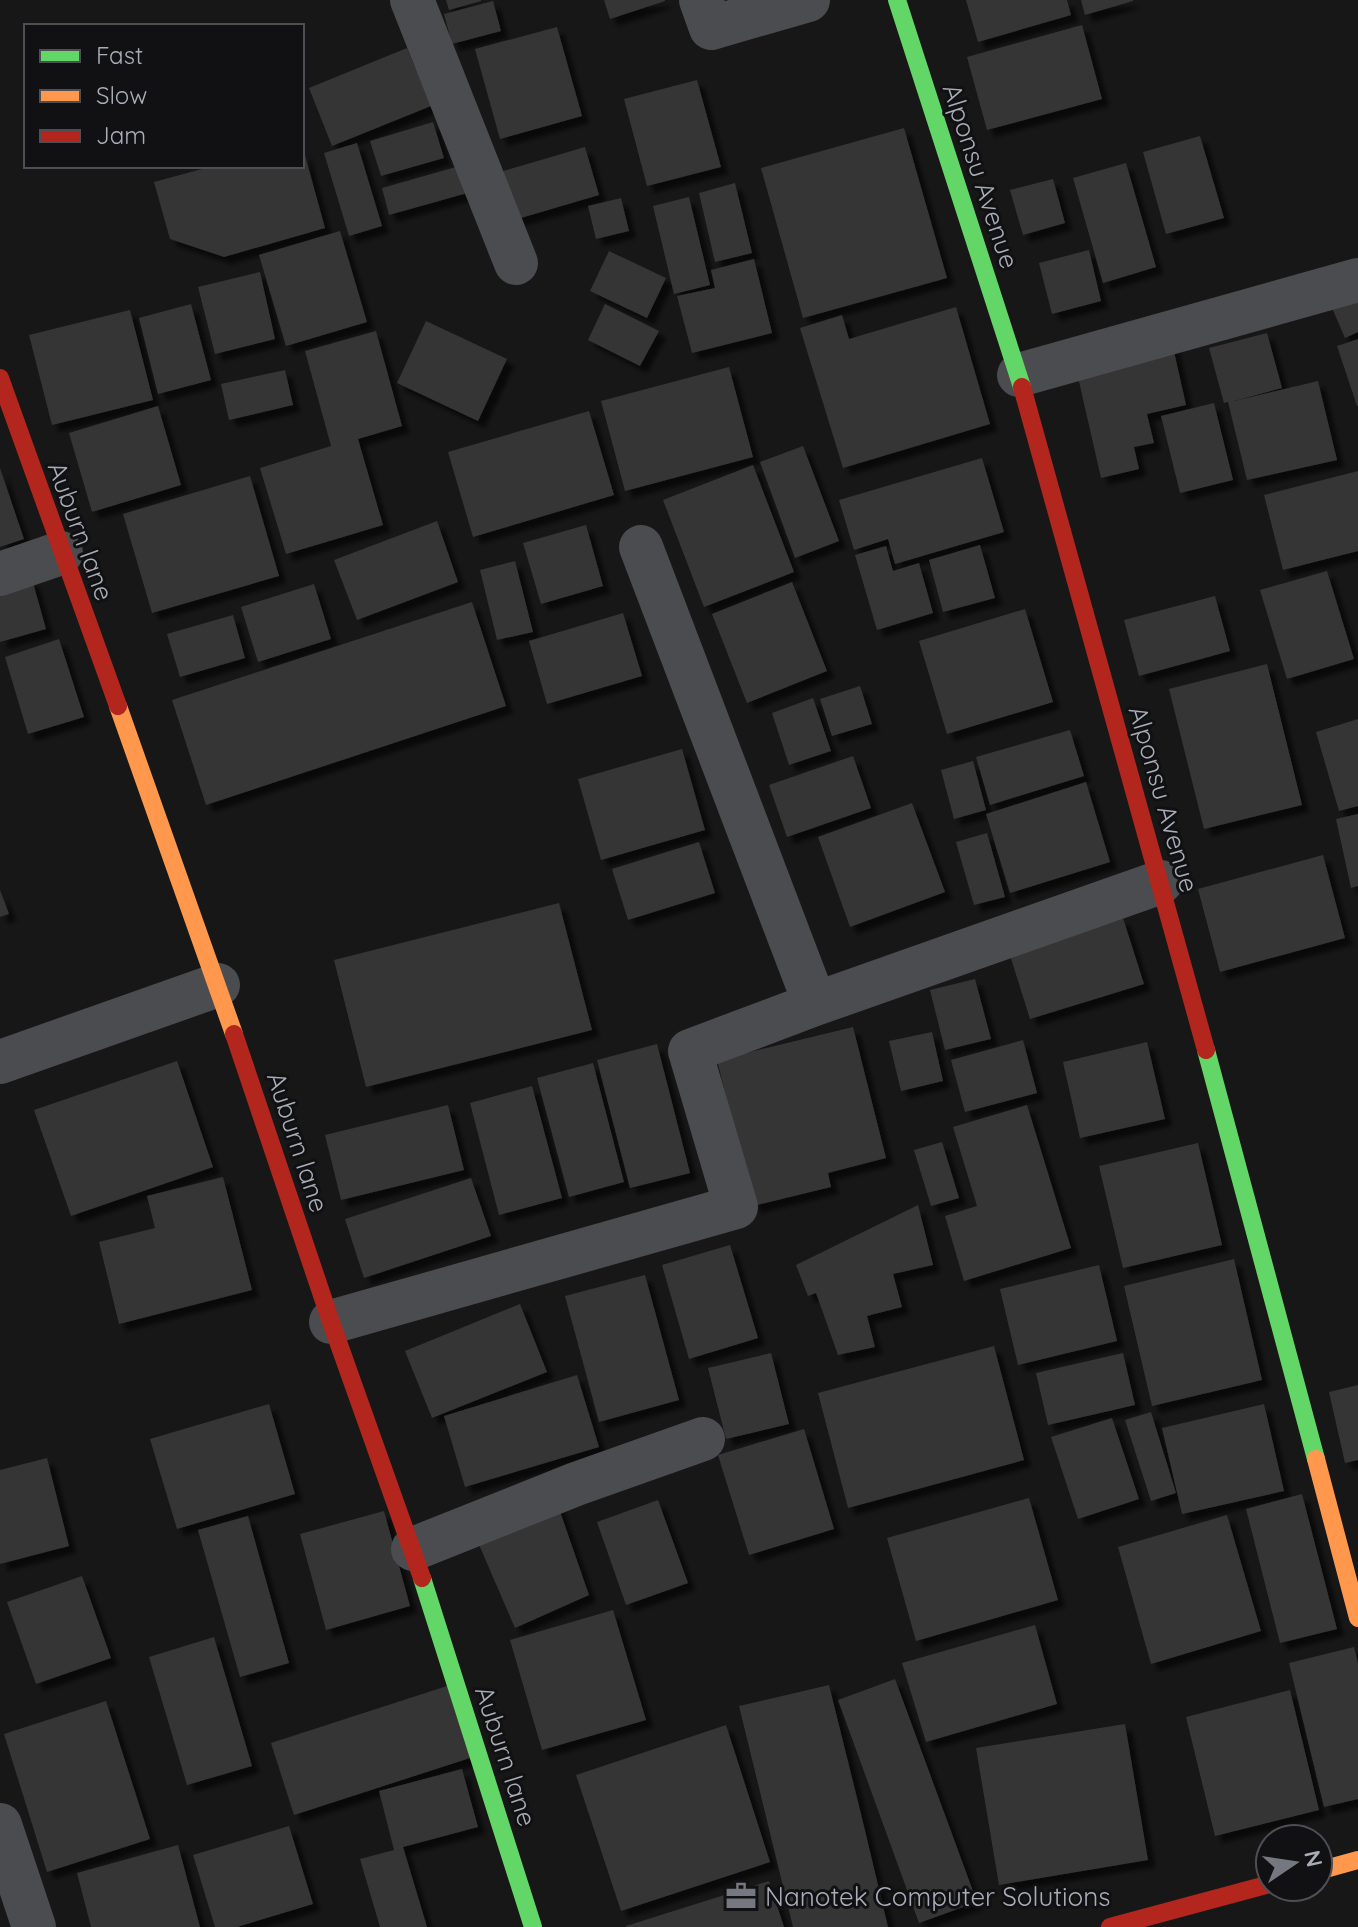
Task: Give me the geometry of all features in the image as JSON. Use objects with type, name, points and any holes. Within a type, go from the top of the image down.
[{"type":"main road","name":"Alponsu Avenue","points":[[897,0],[1019,375],[1161,882],[1358,1618]]},
{"type":"main road","name":"Auburn lane","points":[[0,378],[218,985],[331,1322],[413,1549],[533,1927]]},
{"type":"main road","points":[[1334,1867],[1358,1860]]},
{"type":"main road","points":[[1110,1927],[1254,1888]]},
{"type":"street","points":[[412,0],[516,263]]},
{"type":"street","points":[[701,0],[711,28],[808,0]]},
{"type":"street","points":[[1019,375],[1358,280]]},
{"type":"street","points":[[641,547],[815,1004]]},
{"type":"street","points":[[0,574],[61,553]]},
{"type":"street","points":[[331,1322],[736,1207],[690,1051],[1161,882]]},
{"type":"street","points":[[0,1062],[218,985]]},
{"type":"street","points":[[413,1549],[576,1484],[703,1439]]},
{"type":"street","points":[[0,1825],[34,1927]]},
{"type":"building","points":[[446,0],[481,0],[481,1],[449,10]]},
{"type":"building","points":[[604,0],[665,0],[665,1],[610,19]]},
{"type":"building","points":[[966,0],[1067,0],[1071,15],[978,42]]},
{"type":"building","points":[[1081,0],[1133,0],[1133,1],[1085,15]]},
{"type":"building","points":[[493,1],[501,31],[452,44],[444,14]]},
{"type":"building","points":[[1082,25],[1102,99],[987,130],[967,57]]},
{"type":"building","points":[[557,27],[582,116],[500,139],[475,49]]},
{"type":"building","points":[[407,48],[431,106],[332,146],[309,88]]},
{"type":"building","points":[[697,80],[721,167],[647,186],[624,99]]},
{"type":"building","points":[[433,122],[444,158],[381,176],[370,141]]},
{"type":"building","points":[[904,128],[947,278],[803,318],[761,168]]},
{"type":"building","points":[[1200,136],[1224,218],[1166,234],[1143,152]]},
{"type":"building","points":[[357,143],[382,226],[349,236],[324,153]]},
{"type":"building","points":[[585,147],[599,195],[514,220],[500,172]]},
{"type":"building","points":[[304,152],[325,228],[224,257],[170,239],[154,182],[206,168],[304,168]]},
{"type":"building","points":[[1126,163],[1156,267],[1103,283],[1073,178]]},
{"type":"building","points":[[463,165],[471,192],[389,215],[382,188]]},
{"type":"building","points":[[1053,179],[1065,223],[1023,235],[1010,190]]},
{"type":"building","points":[[735,183],[752,253],[715,262],[699,193]]},
{"type":"building","points":[[689,197],[710,285],[674,294],[653,206]]},
{"type":"building","points":[[621,198],[629,231],[596,239],[588,206]]},
{"type":"building","points":[[340,231],[367,322],[286,346],[259,255]]},
{"type":"building","points":[[1089,250],[1101,301],[1052,314],[1039,263]]},
{"type":"building","points":[[609,251],[666,278],[647,318],[590,291]]},
{"type":"building","points":[[754,259],[772,333],[692,353],[677,296],[715,288],[711,270]]},
{"type":"building","points":[[1358,266],[1358,332],[1345,338],[1321,282]]},
{"type":"building","points":[[260,272],[275,339],[215,354],[198,287]]},
{"type":"building","points":[[191,304],[211,380],[158,394],[139,318]]},
{"type":"building","points":[[605,304],[659,331],[640,366],[588,340]]},
{"type":"building","points":[[956,307],[990,424],[843,468],[800,328],[842,315],[849,339]]},
{"type":"building","points":[[130,310],[153,400],[52,425],[29,335]]},
{"type":"building","points":[[426,321],[507,359],[478,421],[397,383]]},
{"type":"building","points":[[376,331],[402,426],[358,439],[383,525],[286,554],[260,468],[331,446],[305,351]]},
{"type":"building","points":[[1267,333],[1282,388],[1234,401],[1318,381],[1337,460],[1247,480],[1228,402],[1224,403],[1209,348]]},
{"type":"building","points":[[1171,338],[1186,405],[1147,414],[1154,443],[1134,447],[1139,469],[1101,478],[1078,377]]},
{"type":"building","points":[[1358,339],[1358,406],[1357,406],[1337,346]]},
{"type":"building","points":[[729,367],[753,457],[625,491],[601,401]]},
{"type":"building","points":[[285,370],[293,405],[229,420],[221,384]]},
{"type":"building","points":[[1214,403],[1233,480],[1180,493],[1161,416]]},
{"type":"building","points":[[158,406],[181,485],[92,512],[69,433]]},
{"type":"building","points":[[589,411],[614,495],[473,537],[448,452]]},
{"type":"building","points":[[803,446],[839,541],[795,558],[760,462]]},
{"type":"building","points":[[982,458],[1004,532],[895,564],[888,539],[854,550],[839,500]]},
{"type":"building","points":[[753,465],[794,572],[704,607],[663,500]]},
{"type":"building","points":[[0,468],[24,539],[0,547]]},
{"type":"building","points":[[1358,471],[1358,551],[1283,570],[1264,495]]},
{"type":"building","points":[[250,476],[279,576],[152,613],[123,514]]},
{"type":"building","points":[[437,521],[458,582],[357,620],[334,560]]},
{"type":"building","points":[[586,525],[603,586],[541,604],[523,543]]},
{"type":"building","points":[[980,545],[995,598],[943,612],[929,560]]},
{"type":"building","points":[[886,546],[893,571],[919,563],[933,613],[877,630],[855,555]]},
{"type":"building","points":[[515,561],[533,632],[497,640],[480,570]]},
{"type":"building","points":[[1327,571],[1354,659],[1287,679],[1260,590]]},
{"type":"building","points":[[32,579],[46,629],[0,642],[0,588]]},
{"type":"building","points":[[792,582],[827,671],[747,703],[712,614]]},
{"type":"building","points":[[314,584],[331,639],[258,662],[241,607]]},
{"type":"building","points":[[1215,596],[1230,651],[1139,676],[1124,620]]},
{"type":"building","points":[[472,602],[506,706],[206,805],[172,700]]},
{"type":"building","points":[[1025,609],[1053,702],[947,734],[919,641]]},
{"type":"building","points":[[623,613],[642,676],[547,704],[529,641]]},
{"type":"building","points":[[233,615],[245,658],[180,677],[167,634]]},
{"type":"building","points":[[59,639],[84,717],[28,734],[5,657]]},
{"type":"building","points":[[1267,664],[1302,805],[1204,829],[1169,689]]},
{"type":"building","points":[[860,686],[872,724],[832,736],[820,699]]},
{"type":"building","points":[[813,698],[831,751],[789,765],[772,713]]},
{"type":"building","points":[[1358,719],[1358,806],[1339,811],[1316,732]]},
{"type":"building","points":[[1070,730],[1084,776],[990,805],[976,757]]},
{"type":"building","points":[[682,749],[705,830],[601,860],[578,779]]},
{"type":"building","points":[[853,756],[871,808],[787,837],[769,785]]},
{"type":"building","points":[[973,761],[986,810],[954,819],[941,770]]},
{"type":"building","points":[[1086,782],[1110,862],[1010,893],[986,814]]},
{"type":"building","points":[[912,803],[945,892],[850,927],[818,837]]},
{"type":"building","points":[[1358,814],[1358,886],[1351,888],[1336,819]]},
{"type":"building","points":[[987,833],[1005,897],[974,905],[956,842]]},
{"type":"building","points":[[699,842],[715,893],[628,920],[612,869]]},
{"type":"building","points":[[1323,855],[1345,938],[1220,972],[1198,889]]},
{"type":"building","points":[[0,890],[9,914],[0,917]]},
{"type":"building","points":[[559,903],[592,1030],[366,1087],[334,960]]},
{"type":"building","points":[[1123,918],[1144,984],[1030,1019],[1009,952]]},
{"type":"building","points":[[975,979],[991,1039],[945,1050],[930,990]]},
{"type":"building","points":[[853,1027],[886,1158],[828,1173],[831,1187],[753,1206],[717,1060]]},
{"type":"building","points":[[932,1032],[943,1081],[901,1091],[889,1041]]},
{"type":"building","points":[[1023,1040],[1037,1093],[965,1112],[951,1060]]},
{"type":"building","points":[[1147,1042],[1165,1119],[1080,1138],[1063,1062]]},
{"type":"building","points":[[657,1044],[690,1173],[630,1188],[597,1060]]},
{"type":"building","points":[[177,1061],[213,1167],[71,1216],[34,1110]]},
{"type":"building","points":[[593,1063],[624,1182],[569,1197],[537,1078]]},
{"type":"building","points":[[532,1086],[562,1198],[499,1215],[470,1103]]},
{"type":"building","points":[[448,1105],[464,1170],[341,1200],[325,1135]]},
{"type":"building","points":[[1027,1105],[1071,1248],[964,1281],[945,1216],[977,1206],[953,1127]]},
{"type":"building","points":[[942,1142],[959,1198],[931,1206],[914,1150]]},
{"type":"building","points":[[1198,1143],[1222,1245],[1123,1268],[1099,1166]]},
{"type":"building","points":[[223,1177],[252,1290],[119,1324],[99,1242],[155,1228],[147,1196]]},
{"type":"building","points":[[471,1178],[491,1236],[364,1278],[345,1219]]},
{"type":"building","points":[[918,1205],[933,1265],[893,1274],[902,1307],[867,1316],[875,1347],[838,1355],[816,1293],[808,1296],[796,1265]]},
{"type":"building","points":[[730,1245],[758,1338],[689,1359],[662,1265]]},
{"type":"building","points":[[1234,1259],[1262,1380],[1152,1406],[1124,1286]]},
{"type":"building","points":[[1099,1265],[1117,1341],[1018,1365],[1000,1289]]},
{"type":"building","points":[[645,1275],[679,1400],[599,1422],[565,1296]]},
{"type":"building","points":[[520,1304],[547,1372],[432,1418],[405,1351]]},
{"type":"building","points":[[994,1346],[1024,1460],[848,1508],[818,1393]]},
{"type":"building","points":[[771,1353],[789,1424],[726,1439],[708,1368]]},
{"type":"building","points":[[1123,1353],[1135,1405],[1048,1425],[1036,1373]]},
{"type":"building","points":[[577,1375],[599,1447],[465,1487],[444,1416]]},
{"type":"building","points":[[1358,1385],[1358,1460],[1345,1463],[1329,1392]]},
{"type":"building","points":[[269,1404],[295,1494],[177,1529],[150,1439]]},
{"type":"building","points":[[1264,1404],[1284,1491],[1182,1514],[1162,1428]]},
{"type":"building","points":[[1151,1412],[1176,1493],[1151,1501],[1125,1420]]},
{"type":"building","points":[[1112,1418],[1139,1499],[1078,1519],[1051,1437]]},
{"type":"building","points":[[804,1429],[834,1529],[749,1555],[718,1455]]},
{"type":"building","points":[[47,1458],[69,1546],[0,1564],[0,1470]]},
{"type":"building","points":[[1302,1494],[1337,1629],[1280,1643],[1246,1509]]},
{"type":"building","points":[[1029,1498],[1058,1600],[916,1641],[887,1538]]},
{"type":"building","points":[[556,1500],[589,1595],[515,1628],[477,1540]]},
{"type":"building","points":[[658,1500],[688,1583],[626,1605],[597,1522]]},
{"type":"building","points":[[384,1511],[410,1606],[326,1630],[300,1534]]},
{"type":"building","points":[[1227,1515],[1261,1631],[1151,1664],[1118,1547]]},
{"type":"building","points":[[248,1516],[289,1663],[240,1677],[198,1530]]},
{"type":"building","points":[[82,1576],[111,1658],[36,1684],[7,1602]]},
{"type":"building","points":[[613,1610],[646,1720],[542,1750],[510,1640]]},
{"type":"building","points":[[1035,1625],[1057,1704],[926,1742],[902,1663]]},
{"type":"building","points":[[214,1637],[252,1766],[187,1785],[149,1657]]},
{"type":"building","points":[[1354,1647],[1358,1663],[1358,1799],[1324,1807],[1289,1663]]},
{"type":"building","points":[[895,1679],[977,1902],[919,1923],[838,1700]]},
{"type":"building","points":[[829,1685],[888,1927],[793,1927],[739,1706]]},
{"type":"building","points":[[447,1686],[470,1758],[294,1815],[271,1743]]},
{"type":"building","points":[[1290,1690],[1319,1810],[1267,1823],[1254,1823],[1254,1826],[1215,1836],[1186,1717]]},
{"type":"building","points":[[106,1701],[150,1839],[47,1872],[4,1734]]},
{"type":"building","points":[[1125,1724],[1148,1860],[999,1885],[976,1748]]},
{"type":"building","points":[[726,1725],[770,1862],[621,1911],[576,1775]]},
{"type":"building","points":[[462,1769],[478,1827],[403,1847],[427,1927],[380,1927],[360,1859],[394,1850],[379,1791]]},
{"type":"building","points":[[289,1826],[313,1904],[237,1927],[215,1927],[193,1855]]},
{"type":"building","points":[[178,1845],[200,1927],[91,1927],[77,1873]]},
{"type":"building","points":[[769,1881],[784,1927],[626,1927],[626,1926]]},
{"type":"traffic: fast","points":[[897,0],[1022,387]]},
{"type":"traffic: fast","points":[[1206,1050],[1316,1459]]},
{"type":"traffic: fast","points":[[422,1578],[533,1927]]},
{"type":"traffic: slow","points":[[118,706],[234,1034]]},
{"type":"traffic: slow","points":[[1316,1459],[1358,1618]]},
{"type":"traffic: slow","points":[[1334,1867],[1358,1860]]},
{"type":"traffic: jam","points":[[0,378],[118,706]]},
{"type":"traffic: jam","points":[[1022,387],[1206,1050]]},
{"type":"traffic: jam","points":[[234,1034],[422,1578]]},
{"type":"traffic: jam","points":[[1110,1927],[1254,1888]]},
{"type":"place","name":"Nanotek Computer Solutions","points":[[741,1896]]}]
